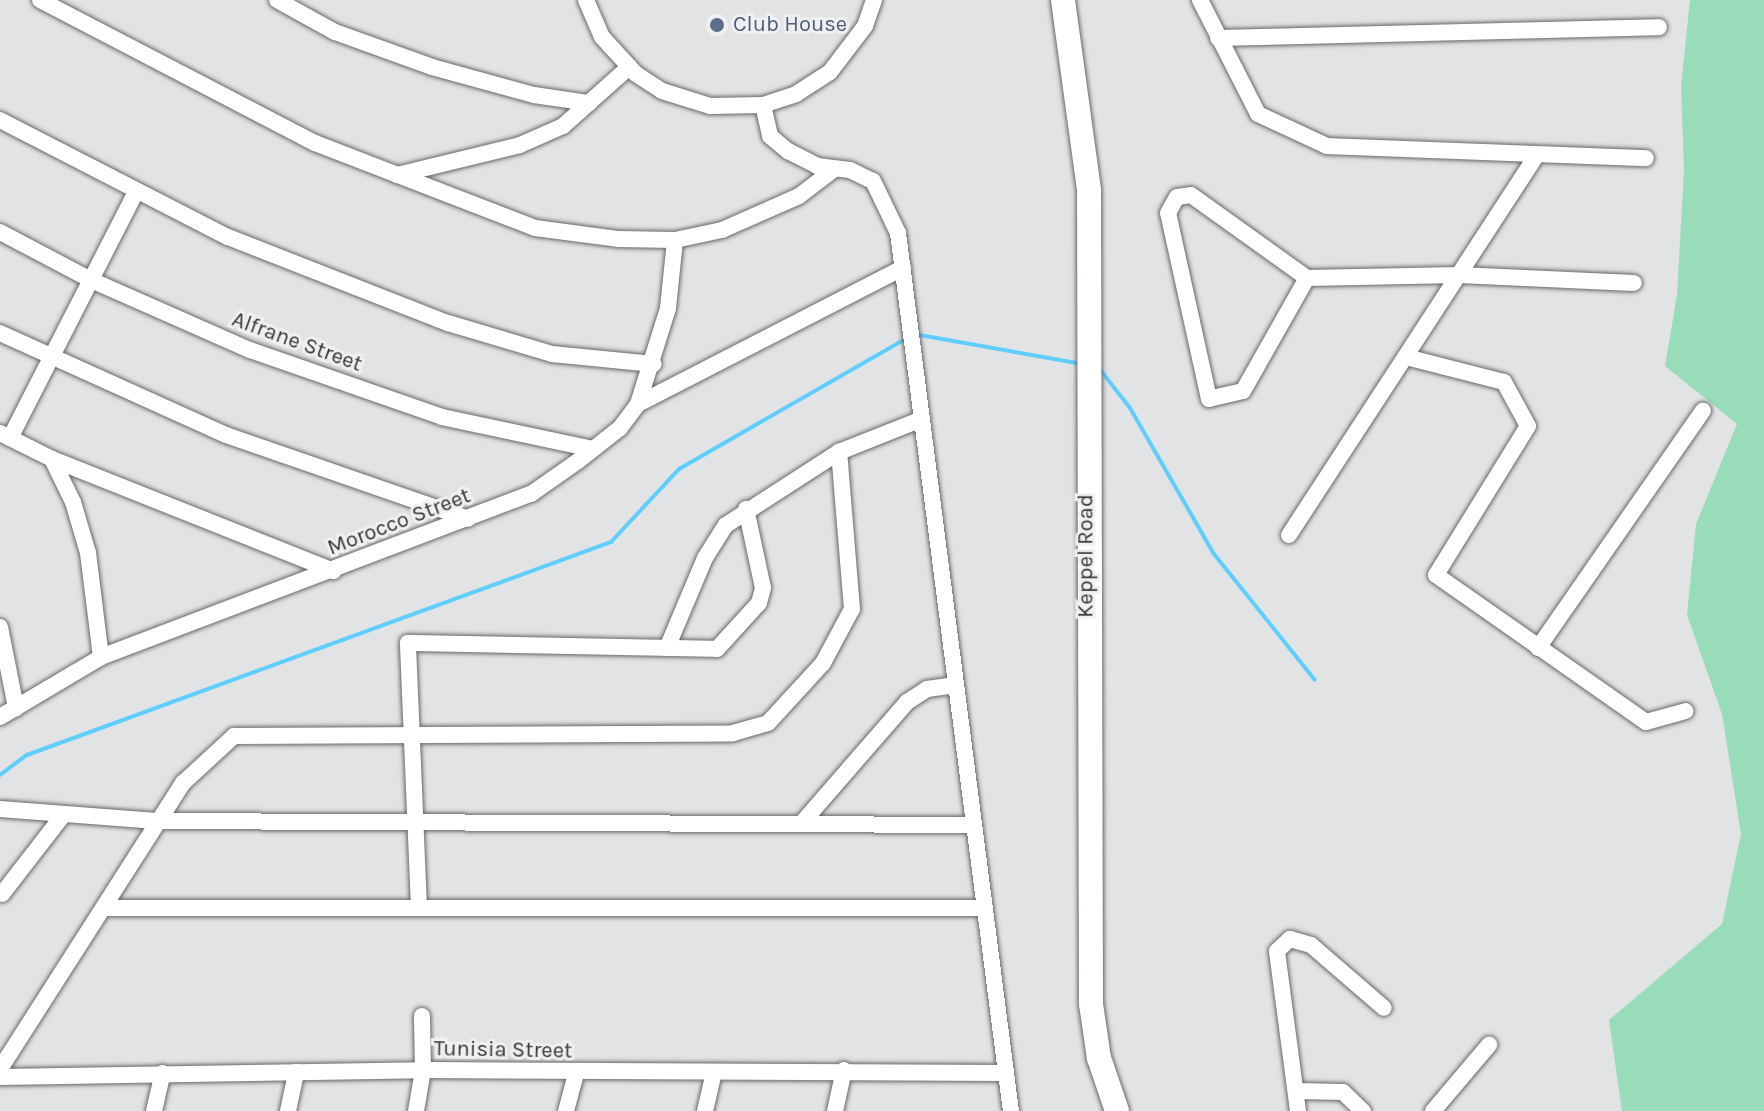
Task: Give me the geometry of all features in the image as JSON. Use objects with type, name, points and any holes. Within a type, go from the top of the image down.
[{"type":"street","points":[[40,0],[315,143],[535,228],[619,239],[675,240],[722,230],[786,202],[833,170]]},
{"type":"street","points":[[277,0],[335,32],[432,67],[534,95],[589,103]]},
{"type":"street","points":[[586,0],[602,37],[629,67],[662,91],[710,106],[763,105],[796,94],[830,72],[865,26],[874,0]]},
{"type":"street","name":"Keppel Road","points":[[1063,0],[1089,190],[1087,394],[1091,1004],[1099,1058],[1117,1111]]},
{"type":"street","points":[[1200,0],[1258,114],[1327,146],[1646,158]]},
{"type":"street","points":[[1218,38],[1659,27]]},
{"type":"street","points":[[396,176],[520,145],[563,126],[629,67]]},
{"type":"street","points":[[763,105],[770,136],[788,151],[833,170],[850,170],[873,181],[898,233],[1011,1111]]},
{"type":"street","points":[[0,120],[228,237],[448,323],[552,354],[654,364]]},
{"type":"street","points":[[1289,535],[1536,156]]},
{"type":"street","points":[[136,192],[50,359],[5,435],[52,459],[334,571]]},
{"type":"street","points":[[1307,278],[1243,391],[1209,399],[1168,213],[1177,197],[1191,195],[1307,278],[1459,275],[1634,283]]},
{"type":"street","name":"Alfrane Street","points":[[0,232],[91,280],[250,350],[442,417],[593,449]]},
{"type":"street","name":"Morocco Street","points":[[0,717],[101,657],[531,494],[620,428],[638,404],[654,364],[668,308],[675,240]]},
{"type":"street","points":[[638,404],[903,268]]},
{"type":"street","points":[[0,333],[50,359],[226,435],[468,519]]},
{"type":"street","points":[[1406,357],[1504,382],[1528,426],[1436,575],[1646,722],[1686,711]]},
{"type":"street","points":[[1538,648],[1703,411]]},
{"type":"street","points":[[667,648],[705,558],[726,525],[746,509],[839,452],[922,419]]},
{"type":"street","points":[[0,1069],[157,821],[193,772],[234,736],[733,733],[768,723],[823,663],[852,609],[839,452]]},
{"type":"street","points":[[52,459],[73,502],[88,553],[101,657]]},
{"type":"street","points":[[419,908],[408,643],[717,649],[759,603],[763,588],[746,509]]},
{"type":"street","points":[[0,627],[16,708]]},
{"type":"street","points":[[801,824],[907,702],[927,689],[956,685]]},
{"type":"street","points":[[0,809],[157,821],[974,825]]},
{"type":"street","points":[[2,894],[64,814]]},
{"type":"street","points":[[104,908],[985,908]]},
{"type":"street","points":[[1298,1111],[1277,951],[1290,939],[1311,945],[1384,1008]]},
{"type":"street","points":[[416,1111],[423,1070],[422,1016]]},
{"type":"street","points":[[1433,1111],[1489,1045]]},
{"type":"street","name":"Tunisia Street","points":[[0,1077],[423,1070],[1006,1073]]},
{"type":"street","points":[[835,1111],[844,1070]]},
{"type":"street","points":[[288,1111],[296,1072]]},
{"type":"street","points":[[154,1111],[163,1073]]},
{"type":"street","points":[[566,1111],[576,1073]]},
{"type":"street","points":[[705,1111],[714,1073]]},
{"type":"street","points":[[1296,1091],[1343,1092],[1363,1111]]},
{"type":"green space","points":[[1690,0],[1764,0],[1764,1111],[1622,1111],[1609,1020],[1722,924],[1741,834],[1722,714],[1687,615],[1696,524],[1737,424],[1665,366],[1677,295],[1684,170],[1681,86]]},
{"type":"waterway","points":[[914,334],[1082,364]]},
{"type":"waterway","points":[[0,775],[27,755],[611,542],[679,469],[907,338]]},
{"type":"waterway","points":[[1098,367],[1130,408],[1214,554],[1315,680]]},
{"type":"place","name":"Club House","points":[[717,25]]}]
